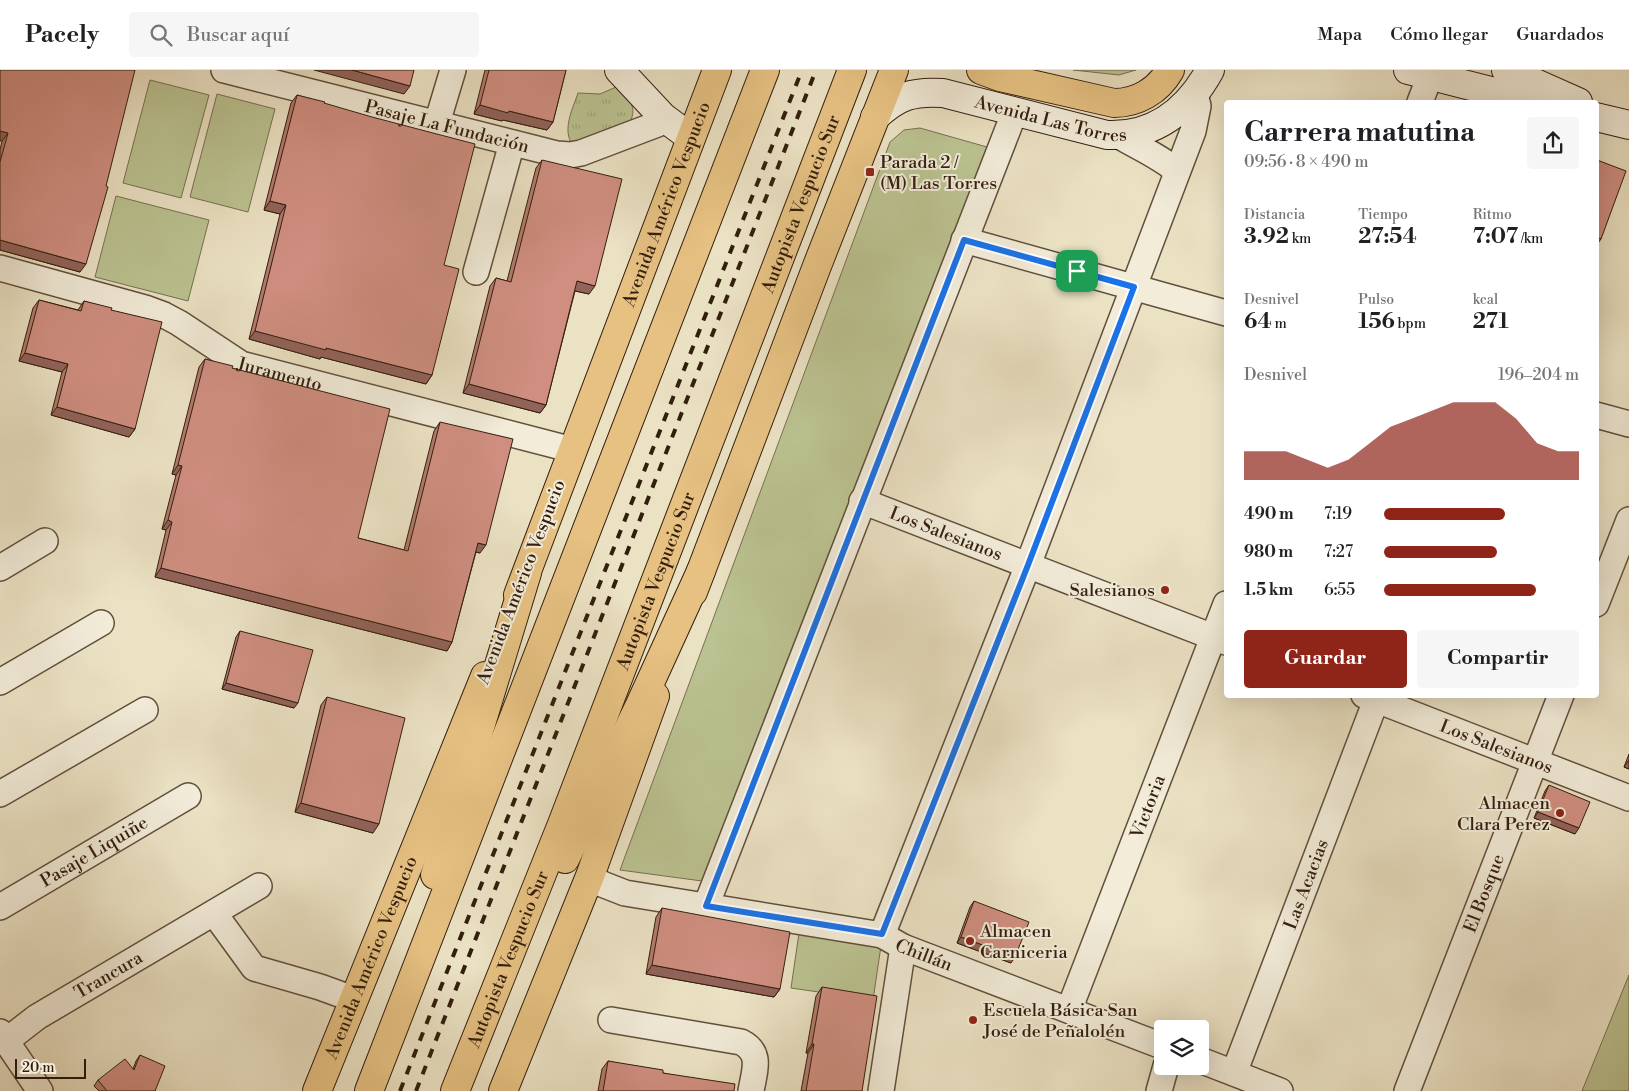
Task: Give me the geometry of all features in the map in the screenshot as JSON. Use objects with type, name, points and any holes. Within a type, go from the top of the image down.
[{"type":"main road","name":"Avenida Américo Vespucio","points":[[316,1091],[527,573],[690,137],[717,70]]},
{"type":"main road","points":[[369,1090],[764,70]]},
{"type":"main road","name":"Autopista Vespucio Sur","points":[[455,1091],[562,824],[852,70]]},
{"type":"main road","points":[[503,1091],[590,876],[701,571],[894,70]]},
{"type":"main road","points":[[981,70],[1000,77],[1114,103],[1127,102],[1145,95],[1160,83],[1170,70]]},
{"type":"main road","points":[[468,1060],[638,709],[701,571]]},
{"type":"main road","points":[[369,1090],[527,573]]},
{"type":"street","name":"Pasaje La Fundación","points":[[224,70],[557,154],[570,155],[581,153],[668,120]]},
{"type":"street","points":[[438,123],[452,70]]},
{"type":"street","points":[[619,70],[668,120],[690,137]]},
{"type":"street","name":"Avenida Las Torres","points":[[875,117],[888,105],[900,98],[916,93],[930,92],[959,96],[1095,132],[1119,136],[1158,125],[1184,107],[1196,94],[1210,70]]},
{"type":"street","points":[[1506,70],[1574,100]]},
{"type":"street","points":[[1420,100],[1419,73],[1526,100]]},
{"type":"street","points":[[882,934],[1028,565],[1134,287],[1195,122],[1198,106],[1196,94]]},
{"type":"street","points":[[706,906],[1015,111]]},
{"type":"street","points":[[1599,112],[1627,124]]},
{"type":"street","points":[[1599,119],[1627,124]]},
{"type":"street","points":[[1119,136],[1161,158],[1177,171]]},
{"type":"street","points":[[476,272],[512,143]]},
{"type":"street","points":[[964,240],[1224,311]]},
{"type":"street","name":"Juramento","points":[[0,268],[146,308],[164,315],[241,364],[573,450]]},
{"type":"street","points":[[1599,416],[1629,424]]},
{"type":"street","name":"Los Salesianos","points":[[862,501],[1220,639]]},
{"type":"street","points":[[1599,596],[1629,520]]},
{"type":"street","points":[[0,568],[44,541]]},
{"type":"street","name":"Victoria","points":[[1069,1010],[1220,639],[1224,616]]},
{"type":"street","points":[[0,682],[101,623]]},
{"type":"street","name":"Las Acacias","points":[[1234,1074],[1373,698]]},
{"type":"street","name":"Los Salesianos","points":[[1376,698],[1629,798]]},
{"type":"street","name":"El Bosque","points":[[1407,1091],[1560,698]]},
{"type":"street","points":[[0,794],[145,710]]},
{"type":"street","name":"Pasaje Liquiñe","points":[[0,907],[188,796]]},
{"type":"street","name":"Chillán","points":[[590,876],[602,884],[625,893],[882,934],[903,947],[1154,1043]]},
{"type":"street","name":"Trancura","points":[[3,1036],[259,886]]},
{"type":"street","points":[[214,913],[254,968],[320,987],[353,999]]},
{"type":"street","points":[[881,1091],[903,947]]},
{"type":"street","points":[[611,1020],[742,1042],[748,1046],[754,1055],[756,1064],[751,1091]]},
{"type":"street","points":[[3,1036],[40,1091]]},
{"type":"street","points":[[1209,1064],[1280,1091]]},
{"type":"street","points":[[1159,1091],[1163,1075]]},
{"type":"green space","points":[[1073,70],[1136,70],[1119,75]]},
{"type":"green space","points":[[150,80],[209,95],[181,198],[123,183]]},
{"type":"green space","points":[[616,87],[631,103],[633,112],[629,124],[572,144],[569,138],[568,125],[578,93],[600,94]]},
{"type":"green space","points":[[217,94],[275,109],[248,212],[190,197]]},
{"type":"green space","points":[[920,128],[987,147],[702,881],[620,870],[890,142],[904,130]]},
{"type":"green space","points":[[116,196],[209,220],[188,301],[95,277]]},
{"type":"green space","points":[[799,933],[881,946],[873,1000],[791,988]]},
{"type":"green space","points":[[1629,975],[1629,1091],[1582,1091]]},
{"type":"building","points":[[0,70],[135,70],[106,186],[108,187],[86,264],[0,240],[0,162],[8,133],[0,131]]},
{"type":"building","points":[[352,70],[414,70],[410,86]]},
{"type":"building","points":[[489,70],[566,70],[553,122],[480,105]]},
{"type":"building","points":[[297,95],[475,144],[444,265],[459,269],[432,375],[255,331],[286,205],[270,201]]},
{"type":"building","points":[[542,160],[622,179],[595,286],[577,281],[546,405],[469,384],[496,278],[511,282]]},
{"type":"building","points":[[1599,161],[1626,171],[1601,239],[1599,238]]},
{"type":"building","points":[[39,300],[81,311],[84,301],[112,308],[111,310],[162,322],[135,429],[57,407],[68,364],[25,353]]},
{"type":"building","points":[[205,359],[233,366],[232,368],[390,409],[358,538],[408,551],[440,422],[513,439],[486,545],[478,543],[452,642],[161,568],[172,522],[168,520],[182,466],[178,465]]},
{"type":"building","points":[[240,631],[313,650],[298,703],[226,683]]},
{"type":"building","points":[[327,697],[405,718],[379,824],[301,803]]},
{"type":"building","name":"Almacen Clara Perez","points":[[1549,785],[1590,802],[1579,828],[1538,812]]},
{"type":"building","points":[[974,901],[1029,922],[1015,957],[961,937]]},
{"type":"building","points":[[662,908],[790,932],[780,989],[652,965]]},
{"type":"building","points":[[822,987],[877,996],[862,1091],[806,1091]]},
{"type":"building","points":[[140,1055],[165,1066],[155,1091],[107,1091],[98,1080],[125,1059],[134,1070]]},
{"type":"building","points":[[608,1061],[663,1070],[663,1073],[735,1084],[734,1091],[603,1091]]},
{"type":"railway","points":[[400,1091],[802,70]]},
{"type":"railway","points":[[416,1091],[816,70]]},
{"type":"place","name":"Parada 2 / (M) Las Torres","points":[[870,172]]},
{"type":"place","name":"Salesianos","points":[[1165,590]]},
{"type":"place","name":"Almacen Clara Perez","points":[[1560,813]]},
{"type":"place","name":"Almacen Carniceria","points":[[970,941]]},
{"type":"place","name":"Escuela Básica San José de Peñalolén","points":[[973,1020]]},
{"type":"route","points":[[964,240],[1077,271],[1134,287],[1028,565],[882,934],[706,906],[964,240]]}]
